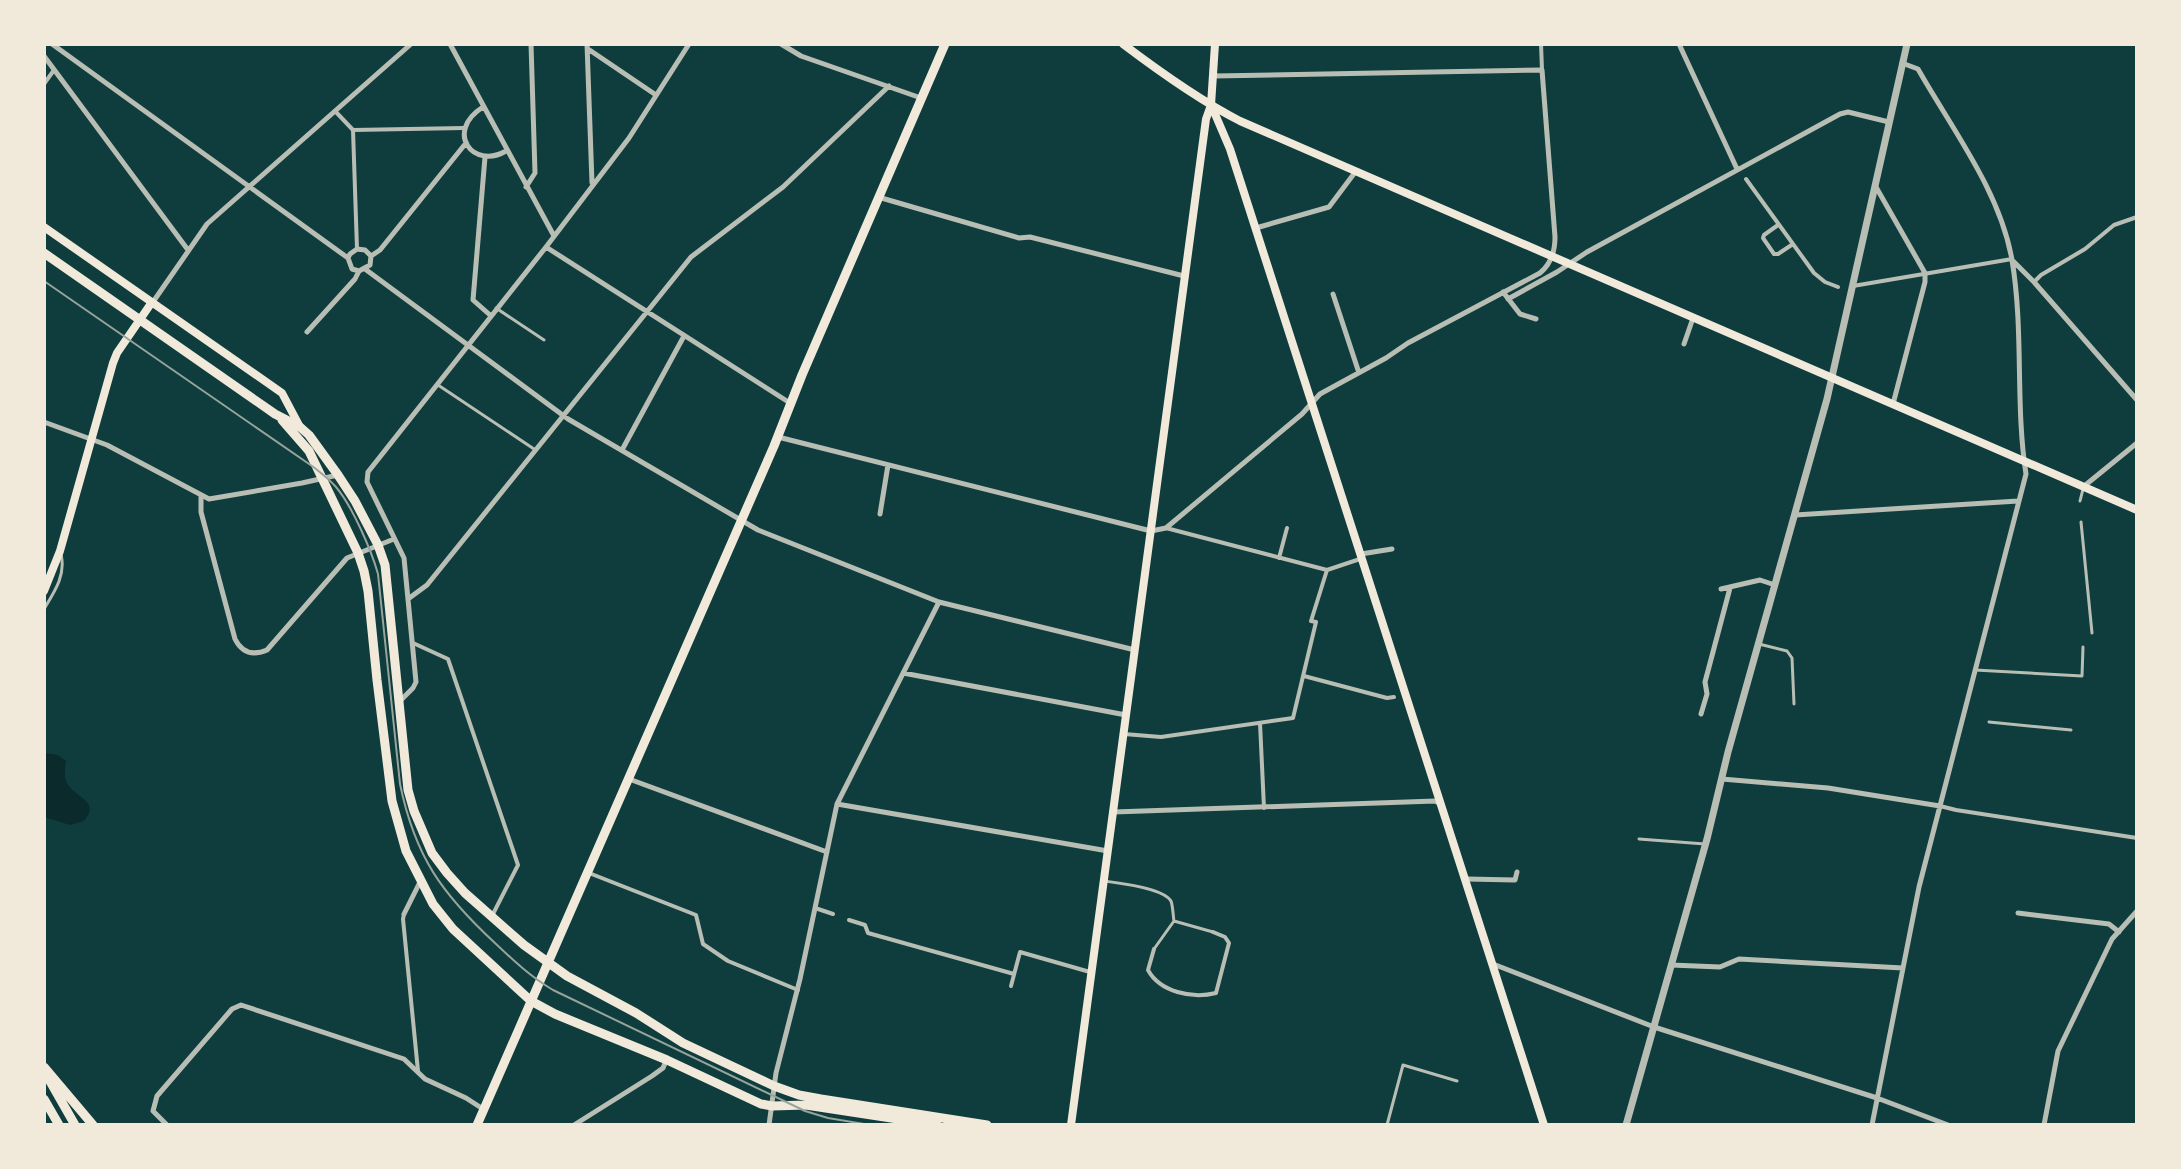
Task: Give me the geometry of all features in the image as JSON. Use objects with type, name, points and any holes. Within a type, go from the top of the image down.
[{"type":"main road","points":[[482,1119],[945,44]]},
{"type":"main road","points":[[1123,44],[1211,105],[1240,121],[2137,510]]},
{"type":"main road","points":[[1071,1125],[1206,119],[1211,105],[1215,44]]},
{"type":"main road","points":[[1211,105],[1230,149],[1544,1125]]},
{"type":"main road","points":[[44,227],[282,393],[300,427]]},
{"type":"main road","points":[[44,253],[275,414],[300,427],[312,438],[338,475],[378,545],[386,575],[408,790],[422,831],[432,853],[447,873],[491,916],[567,976],[636,1013],[683,1043],[774,1086],[799,1095],[987,1125]]},
{"type":"main road","points":[[45,588],[60,551],[117,353],[152,302]]},
{"type":"main road","points":[[275,414],[309,451],[358,553],[368,591],[392,801],[406,851],[420,882],[445,920],[531,1001],[748,1098],[772,1106],[806,1105],[937,1125]]},
{"type":"main road","points":[[44,1069],[75,1125]]},
{"type":"main road","points":[[44,1069],[93,1125]]},
{"type":"main road","points":[[44,1099],[59,1125]]},
{"type":"street","points":[[52,44],[348,258],[352,269],[362,270],[562,415],[740,521],[939,602],[1135,650]]},
{"type":"street","points":[[152,302],[207,224],[411,44]]},
{"type":"street","points":[[450,44],[554,236]]},
{"type":"street","points":[[526,187],[535,173],[531,44]]},
{"type":"street","points":[[398,703],[416,682],[404,558],[367,482],[368,472],[629,138],[689,44]]},
{"type":"street","points":[[781,44],[801,56],[921,98]]},
{"type":"street","points":[[1166,528],[1302,414],[1320,394],[1546,267],[1552,257],[1555,237],[1541,44]]},
{"type":"street","points":[[1679,44],[1737,169]]},
{"type":"street","points":[[1626,1125],[1832,378],[1907,44]]},
{"type":"street","points":[[587,46],[656,95]]},
{"type":"street","points":[[587,46],[592,184]]},
{"type":"street","points":[[44,56],[188,250]]},
{"type":"street","points":[[1872,1125],[1919,887],[1966,720],[1975,670],[2026,474],[2012,259],[1995,201],[1918,69],[1902,63]]},
{"type":"street","points":[[44,84],[54,70]]},
{"type":"street","points":[[1214,76],[1542,70]]},
{"type":"street","points":[[408,599],[427,585],[691,257],[783,187],[889,86]]},
{"type":"street","points":[[483,107],[471,115],[464,128],[466,143],[473,152],[485,157],[506,151]]},
{"type":"street","points":[[335,111],[353,130],[357,249]]},
{"type":"street","points":[[1508,299],[1737,169],[1845,112],[1889,122]]},
{"type":"street","points":[[353,130],[464,128]]},
{"type":"street","points":[[307,332],[362,270],[370,265],[371,256],[380,250],[466,143]]},
{"type":"street","points":[[485,157],[473,300],[490,315]]},
{"type":"street","points":[[1255,228],[1329,207],[1356,171]]},
{"type":"street","points":[[1746,179],[1814,273],[1838,287]]},
{"type":"street","points":[[1875,186],[1925,273],[1893,405]]},
{"type":"street","points":[[878,197],[1019,238],[1030,237],[1185,277]]},
{"type":"street","points":[[2036,280],[2085,249],[2114,225],[2137,217]]},
{"type":"street","points":[[1779,224],[1763,238],[1774,254],[1793,244]]},
{"type":"street","points":[[546,247],[790,404]]},
{"type":"street","points":[[348,258],[357,249],[365,250],[371,256]]},
{"type":"street","points":[[1853,286],[2012,259]]},
{"type":"street","points":[[2012,259],[2137,400]]},
{"type":"street","points":[[1503,292],[1520,314],[1536,319]]},
{"type":"street","points":[[1333,294],[1359,373]]},
{"type":"street","points":[[1684,344],[1693,318]]},
{"type":"street","points":[[622,450],[684,336]]},
{"type":"street","points":[[44,422],[107,445],[209,499],[338,475]]},
{"type":"street","points":[[778,437],[1151,531],[1166,528],[1327,570],[1362,556],[1392,549]]},
{"type":"street","points":[[2083,487],[2137,443]]},
{"type":"street","points":[[880,514],[888,465]]},
{"type":"street","points":[[201,496],[201,512],[235,639],[241,648],[250,653],[267,650],[347,558],[394,539]]},
{"type":"street","points":[[1795,515],[2018,501]]},
{"type":"street","points":[[1279,558],[1287,528]]},
{"type":"street","points":[[1124,734],[1161,737],[1293,718],[1316,622],[1311,621],[1327,570]]},
{"type":"street","points":[[1721,589],[1760,580],[1775,585]]},
{"type":"street","points":[[1701,714],[1707,694],[1705,682],[1730,588]]},
{"type":"street","points":[[769,1125],[774,1086],[798,990],[837,804],[939,602]]},
{"type":"street","points":[[413,643],[448,659],[518,865],[491,916]]},
{"type":"street","points":[[903,673],[1126,715]]},
{"type":"street","points":[[1304,676],[1387,698],[1394,697]]},
{"type":"street","points":[[1260,723],[1264,808]]},
{"type":"street","points":[[628,779],[827,852]]},
{"type":"street","points":[[1722,779],[1828,788],[2137,838]]},
{"type":"street","points":[[1114,812],[1435,801],[1442,804]]},
{"type":"street","points":[[837,804],[1109,851]]},
{"type":"street","points":[[587,872],[696,915],[703,944],[728,961],[798,990]]},
{"type":"street","points":[[1466,879],[1515,880],[1517,872]]},
{"type":"street","points":[[419,1074],[404,914],[420,882]]},
{"type":"street","points":[[815,908],[833,914]]},
{"type":"street","points":[[2044,1125],[2058,1051],[2112,939],[2137,911]]},
{"type":"street","points":[[2018,913],[2109,924],[2119,932]]},
{"type":"street","points":[[849,920],[865,925],[868,933],[1014,974]]},
{"type":"street","points":[[1154,949],[1148,970],[1162,986],[1190,994],[1216,993],[1229,943],[1225,937],[1213,932]]},
{"type":"street","points":[[1011,986],[1020,952],[1092,973]]},
{"type":"street","points":[[1671,965],[1720,967],[1739,959],[1903,968]]},
{"type":"street","points":[[1493,964],[1654,1027],[1877,1098],[1948,1125]]},
{"type":"street","points":[[991,976],[1001,970]]},
{"type":"street","points":[[167,1125],[153,1111],[157,1096],[232,1009],[241,1005],[404,1059],[419,1074],[482,1119]]},
{"type":"street","points":[[574,1125],[652,1076],[663,1068],[667,1060]]},
{"type":"lane","points":[[496,308],[544,340]]},
{"type":"lane","points":[[437,384],[534,449]]},
{"type":"lane","points":[[2080,501],[2083,487]]},
{"type":"lane","points":[[2081,522],[2092,633]]},
{"type":"lane","points":[[44,609],[64,566],[60,551]]},
{"type":"lane","points":[[1759,644],[1787,651],[1792,658],[1794,704]]},
{"type":"lane","points":[[1975,670],[2082,676],[2083,647]]},
{"type":"lane","points":[[1989,722],[2071,730]]},
{"type":"lane","points":[[1639,839],[1705,844]]},
{"type":"lane","points":[[1104,881],[1130,884],[1164,895],[1171,902],[1174,921],[1154,949]]},
{"type":"lane","points":[[1174,921],[1213,932]]},
{"type":"lane","points":[[1387,1125],[1403,1065],[1457,1081]]},
{"type":"water","points":[[44,753],[58,755],[66,761],[66,781],[90,808],[84,821],[70,825],[44,817]]},
{"type":"tram line","points":[[44,281],[312,466],[331,481],[342,495],[360,528],[378,574],[400,784],[406,810],[433,873],[477,926],[537,980],[553,990],[805,1111],[870,1125]]}]
